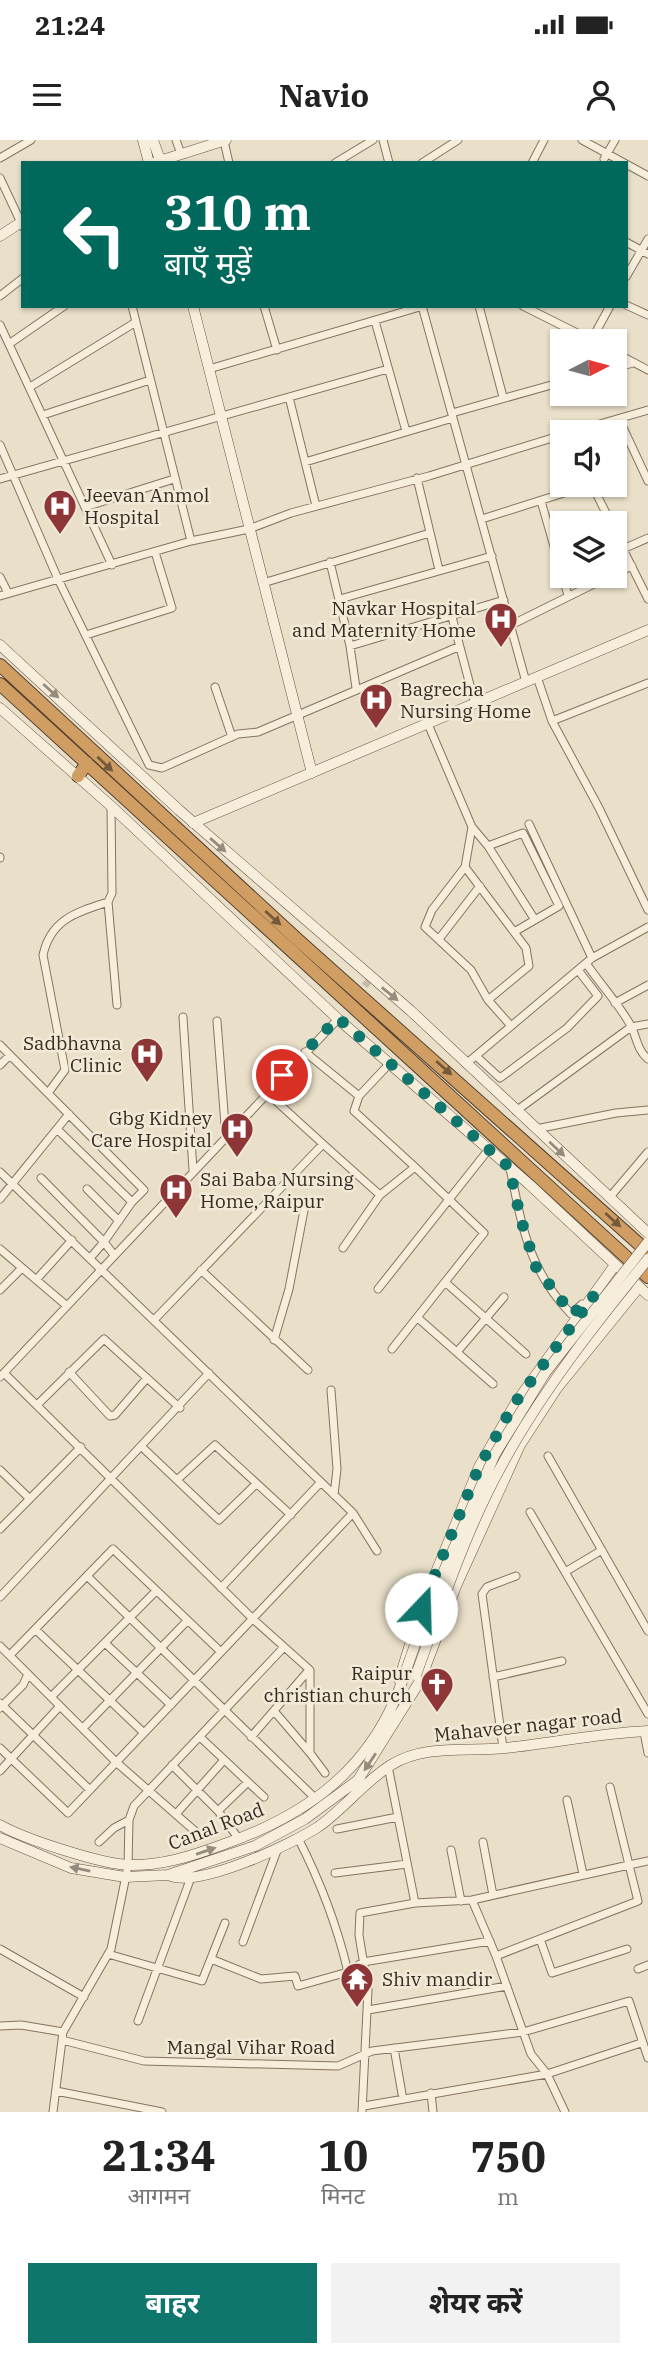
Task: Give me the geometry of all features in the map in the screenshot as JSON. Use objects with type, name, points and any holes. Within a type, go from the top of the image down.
[{"type":"highway","points":[[1,663],[299,941],[648,1252]]},
{"type":"highway","points":[[0,684],[6,696],[88,763],[648,1277]]},
{"type":"highway","points":[[78,776],[88,763]]},
{"type":"main road","points":[[142,140],[154,161]]},
{"type":"main road","points":[[153,140],[155,161]]},
{"type":"main road","points":[[158,161],[225,140]]},
{"type":"main road","points":[[0,236],[21,225]]},
{"type":"main road","points":[[194,308],[312,773]]},
{"type":"main road","points":[[193,823],[648,630]]},
{"type":"main road","points":[[0,645],[193,823],[411,1011],[609,1198],[646,1228]]},
{"type":"main road","points":[[0,708],[111,806],[338,1018],[489,1149],[648,1295]]},
{"type":"main road","points":[[401,1702],[405,1673],[429,1605],[495,1454],[545,1373],[648,1242]]},
{"type":"main road","points":[[401,1702],[416,1675],[443,1599],[503,1463],[533,1413],[603,1314],[648,1259]]},
{"type":"main road","points":[[401,1702],[400,1668],[479,1467],[514,1404],[615,1265]]},
{"type":"main road","points":[[401,1702],[420,1681],[456,1586],[520,1445],[557,1388],[639,1287]]},
{"type":"main road","name":"Canal Road","points":[[0,1825],[24,1839],[128,1866],[170,1863],[239,1839],[299,1812],[347,1775],[401,1702]]},
{"type":"main road","name":"Canal Road","points":[[0,1838],[71,1868],[125,1877],[169,1875],[255,1846],[305,1819],[358,1780],[401,1702]]},
{"type":"main road","name":"Mahaveer nagar road","points":[[388,1766],[411,1753],[503,1748],[646,1732]]},
{"type":"main road","points":[[169,1875],[190,1880],[298,1838],[332,1816],[388,1766]]},
{"type":"street","points":[[0,158],[31,140]]},
{"type":"street","points":[[176,140],[181,154]]},
{"type":"street","points":[[225,140],[229,161]]},
{"type":"street","points":[[338,161],[373,140]]},
{"type":"street","points":[[383,140],[388,161]]},
{"type":"street","points":[[426,161],[458,140]]},
{"type":"street","points":[[533,161],[544,140]]},
{"type":"street","points":[[582,140],[618,161]]},
{"type":"street","points":[[606,155],[615,140]]},
{"type":"street","points":[[438,154],[440,161]]},
{"type":"street","points":[[628,166],[648,176]]},
{"type":"street","points":[[0,178],[21,222]]},
{"type":"street","points":[[628,274],[645,252],[648,239]]},
{"type":"street","points":[[628,243],[645,252]]},
{"type":"street","points":[[0,296],[21,280]]},
{"type":"street","points":[[628,306],[648,315]]},
{"type":"street","points":[[9,344],[61,308]]},
{"type":"street","points":[[132,308],[191,541]]},
{"type":"street","points":[[265,308],[277,350]]},
{"type":"street","points":[[209,369],[417,308]]},
{"type":"street","points":[[424,308],[526,682]]},
{"type":"street","points":[[480,308],[503,397]]},
{"type":"street","points":[[527,308],[568,329]]},
{"type":"street","points":[[598,329],[609,308]]},
{"type":"street","points":[[375,321],[406,431]]},
{"type":"street","points":[[30,387],[136,322]]},
{"type":"street","points":[[0,325],[112,565]]},
{"type":"street","points":[[627,358],[648,370]]},
{"type":"street","points":[[627,364],[634,362]]},
{"type":"street","points":[[0,479],[388,369]]},
{"type":"street","points":[[43,415],[150,380]]},
{"type":"street","points":[[305,462],[452,416],[503,397],[550,385]]},
{"type":"street","points":[[289,397],[316,506]]},
{"type":"street","points":[[615,420],[648,410]]},
{"type":"street","points":[[619,419],[648,481]]},
{"type":"street","points":[[0,577],[4,595],[191,541],[249,529],[316,506],[550,439]]},
{"type":"street","points":[[0,445],[58,579],[149,765],[162,768],[232,737],[258,732],[356,688],[458,647]]},
{"type":"street","points":[[417,478],[439,570]]},
{"type":"street","points":[[85,507],[174,479]]},
{"type":"street","points":[[482,519],[553,497]]},
{"type":"street","points":[[541,501],[550,533]]},
{"type":"street","points":[[262,583],[430,533]]},
{"type":"street","points":[[627,547],[648,538]]},
{"type":"street","points":[[86,635],[172,608],[155,552]]},
{"type":"street","points":[[340,599],[492,556]]},
{"type":"street","points":[[627,557],[648,599]]},
{"type":"street","points":[[330,562],[350,646],[356,688]]},
{"type":"street","points":[[627,568],[632,566]]},
{"type":"street","points":[[566,588],[568,595]]},
{"type":"street","points":[[511,625],[583,588]]},
{"type":"street","points":[[350,646],[504,600]]},
{"type":"street","points":[[452,617],[475,704]]},
{"type":"street","points":[[537,677],[552,721],[599,808],[648,910]]},
{"type":"street","points":[[552,721],[648,683]]},
{"type":"street","points":[[215,687],[232,737]]},
{"type":"street","points":[[428,724],[471,827],[488,846],[535,920]]},
{"type":"street","points":[[111,806],[112,893],[108,902],[117,1005]]},
{"type":"street","points":[[529,824],[589,961],[631,1027],[638,1049],[648,1059]]},
{"type":"street","points":[[471,827],[465,867],[432,910],[425,927],[471,970],[488,1000],[511,1026]]},
{"type":"street","points":[[488,846],[523,833],[559,906],[514,932]]},
{"type":"street","points":[[465,867],[526,948],[529,966],[488,1000]]},
{"type":"street","points":[[439,939],[480,886]]},
{"type":"street","points":[[48,1093],[65,1070],[43,955],[45,946],[67,916],[108,902]]},
{"type":"street","points":[[466,1064],[589,961],[648,927]]},
{"type":"street","points":[[476,1056],[500,1078],[567,1028],[598,996],[578,970]]},
{"type":"street","points":[[615,1003],[648,985]]},
{"type":"street","points":[[183,1017],[193,1170]]},
{"type":"street","points":[[310,1753],[310,1670],[253,1619],[37,1405],[2,1375],[338,1018]]},
{"type":"street","points":[[217,1021],[225,1125],[229,1132]]},
{"type":"street","points":[[516,1111],[631,1027],[648,1024]]},
{"type":"street","points":[[0,1045],[144,1190],[91,1257]]},
{"type":"street","points":[[305,1052],[359,1097]]},
{"type":"street","points":[[0,1065],[10,1055]]},
{"type":"street","points":[[390,1063],[359,1097],[354,1111],[484,1233],[419,1319],[392,1349]]},
{"type":"street","points":[[266,1092],[380,1195]]},
{"type":"street","points":[[536,1129],[616,1112],[648,1110]]},
{"type":"street","points":[[0,1199],[69,1114]]},
{"type":"street","points":[[57,1129],[132,1202]]},
{"type":"street","points":[[155,1319],[323,1144]]},
{"type":"street","points":[[378,1289],[489,1149]]},
{"type":"street","points":[[609,1198],[648,1152]]},
{"type":"street","points":[[343,1248],[380,1195],[415,1167]]},
{"type":"street","points":[[509,1167],[521,1220],[540,1276],[572,1314],[594,1296]]},
{"type":"street","points":[[0,1172],[353,1513],[377,1550]]},
{"type":"street","points":[[41,1178],[114,1255]]},
{"type":"street","points":[[87,1189],[119,1221]]},
{"type":"street","points":[[274,1340],[289,1289],[306,1200]]},
{"type":"street","points":[[36,1280],[72,1240]]},
{"type":"street","points":[[0,1249],[66,1306]]},
{"type":"street","points":[[0,1290],[22,1268]]},
{"type":"street","points":[[201,1270],[308,1370]]},
{"type":"street","points":[[445,1282],[527,1354]]},
{"type":"street","points":[[457,1352],[505,1297]]},
{"type":"street","points":[[419,1319],[493,1384]]},
{"type":"street","points":[[37,1405],[104,1339],[180,1408]]},
{"type":"street","points":[[69,1372],[110,1416],[115,1415],[147,1378]]},
{"type":"street","points":[[0,1597],[180,1408],[209,1373]]},
{"type":"street","points":[[331,1390],[337,1469],[334,1495]]},
{"type":"street","points":[[178,1479],[215,1445],[291,1515]]},
{"type":"street","points":[[0,1529],[80,1447]]},
{"type":"street","points":[[142,1447],[219,1520],[256,1483]]},
{"type":"street","points":[[548,1456],[648,1631]]},
{"type":"street","points":[[0,1469],[29,1498]]},
{"type":"street","points":[[221,1588],[321,1482]]},
{"type":"street","points":[[530,1512],[648,1714]]},
{"type":"street","points":[[0,1748],[68,1813],[353,1513]]},
{"type":"street","points":[[10,1656],[113,1549],[221,1652]]},
{"type":"street","points":[[565,1572],[601,1550]]},
{"type":"street","points":[[87,1576],[316,1800]]},
{"type":"street","points":[[503,1748],[482,1594],[486,1587],[516,1576]]},
{"type":"street","points":[[0,1580],[8,1588]]},
{"type":"street","points":[[51,1697],[156,1591]]},
{"type":"street","points":[[83,1728],[187,1621]]},
{"type":"street","points":[[36,1630],[144,1733]]},
{"type":"street","points":[[105,1643],[170,1705]]},
{"type":"street","points":[[0,1646],[116,1762],[196,1832]]},
{"type":"street","points":[[53,2112],[63,2036],[108,1954],[128,1866],[129,1820],[134,1806],[226,1712],[284,1647]]},
{"type":"street","points":[[493,1677],[562,1661]]},
{"type":"street","points":[[251,1737],[310,1670]]},
{"type":"street","points":[[28,1674],[1,1706],[90,1790]]},
{"type":"street","points":[[0,1771],[60,1706]]},
{"type":"street","points":[[274,1710],[325,1773]]},
{"type":"street","points":[[646,1732],[648,1752]]},
{"type":"street","points":[[200,1737],[264,1797]]},
{"type":"street","points":[[176,1814],[224,1760]]},
{"type":"street","points":[[172,1765],[218,1811],[239,1839]]},
{"type":"street","points":[[388,1766],[415,1903]]},
{"type":"street","points":[[218,1811],[248,1782]]},
{"type":"street","points":[[496,1956],[638,1900],[610,1787]]},
{"type":"street","points":[[567,1800],[583,1874]]},
{"type":"street","points":[[337,1829],[398,1817]]},
{"type":"street","points":[[99,1842],[114,1828],[129,1820]]},
{"type":"street","points":[[298,1838],[315,1870],[340,1939],[348,1972]]},
{"type":"street","points":[[483,1842],[493,1895]]},
{"type":"street","points":[[243,1942],[278,1847]]},
{"type":"street","points":[[451,1850],[461,1901]]},
{"type":"street","points":[[648,1861],[472,1900],[415,1903],[360,1913],[368,2010],[363,2109],[431,2093],[547,2074],[642,2043],[648,2058]]},
{"type":"street","points":[[335,1873],[407,1864]]},
{"type":"street","points":[[138,2021],[190,1880]]},
{"type":"street","points":[[472,1900],[496,1956],[531,2054],[547,2074],[565,2112]]},
{"type":"street","points":[[108,1954],[158,1966],[202,1981],[225,1923]]},
{"type":"street","points":[[540,1938],[552,1973],[627,1949]]},
{"type":"street","points":[[211,1959],[261,1979],[295,1976],[298,1986],[348,1972],[363,1962],[490,1941]]},
{"type":"street","points":[[0,1949],[84,1997]]},
{"type":"street","points":[[638,1969],[648,1965]]},
{"type":"street","points":[[368,2010],[507,1986]]},
{"type":"street","name":"Mangal Vihar Road","points":[[0,2026],[21,2025],[144,2061],[338,2066],[367,2054],[394,2048],[523,2032],[629,2001],[642,2043]]},
{"type":"street","points":[[394,2048],[402,2094]]},
{"type":"street","points":[[56,2091],[162,2112]]},
{"type":"street","points":[[431,2093],[433,2112]]},
{"type":"tunnel","points":[[358,994],[371,978]]},
{"type":"place","name":"Jeevan Anmol Hospital","points":[[60,536]]},
{"type":"place","name":"Navkar Hospital and Maternity Home","points":[[501,649]]},
{"type":"place","name":"Bagrecha Nursing Home","points":[[376,730]]},
{"type":"place","name":"Sadbhavna Clinic","points":[[147,1084]]},
{"type":"place","name":"Gbg Kidney Care Hospital","points":[[237,1159]]},
{"type":"place","name":"Sai Baba Nursing Home, Raipur","points":[[176,1220]]},
{"type":"place","name":"Raipur christian church","points":[[437,1714]]},
{"type":"place","name":"Shiv mandir","points":[[357,2009]]},
{"type":"route","points":[[282,1075],[338,1018],[509,1167],[521,1220],[536,1267],[562,1304],[572,1314],[594,1296],[514,1404],[479,1467],[421,1609]]}]
